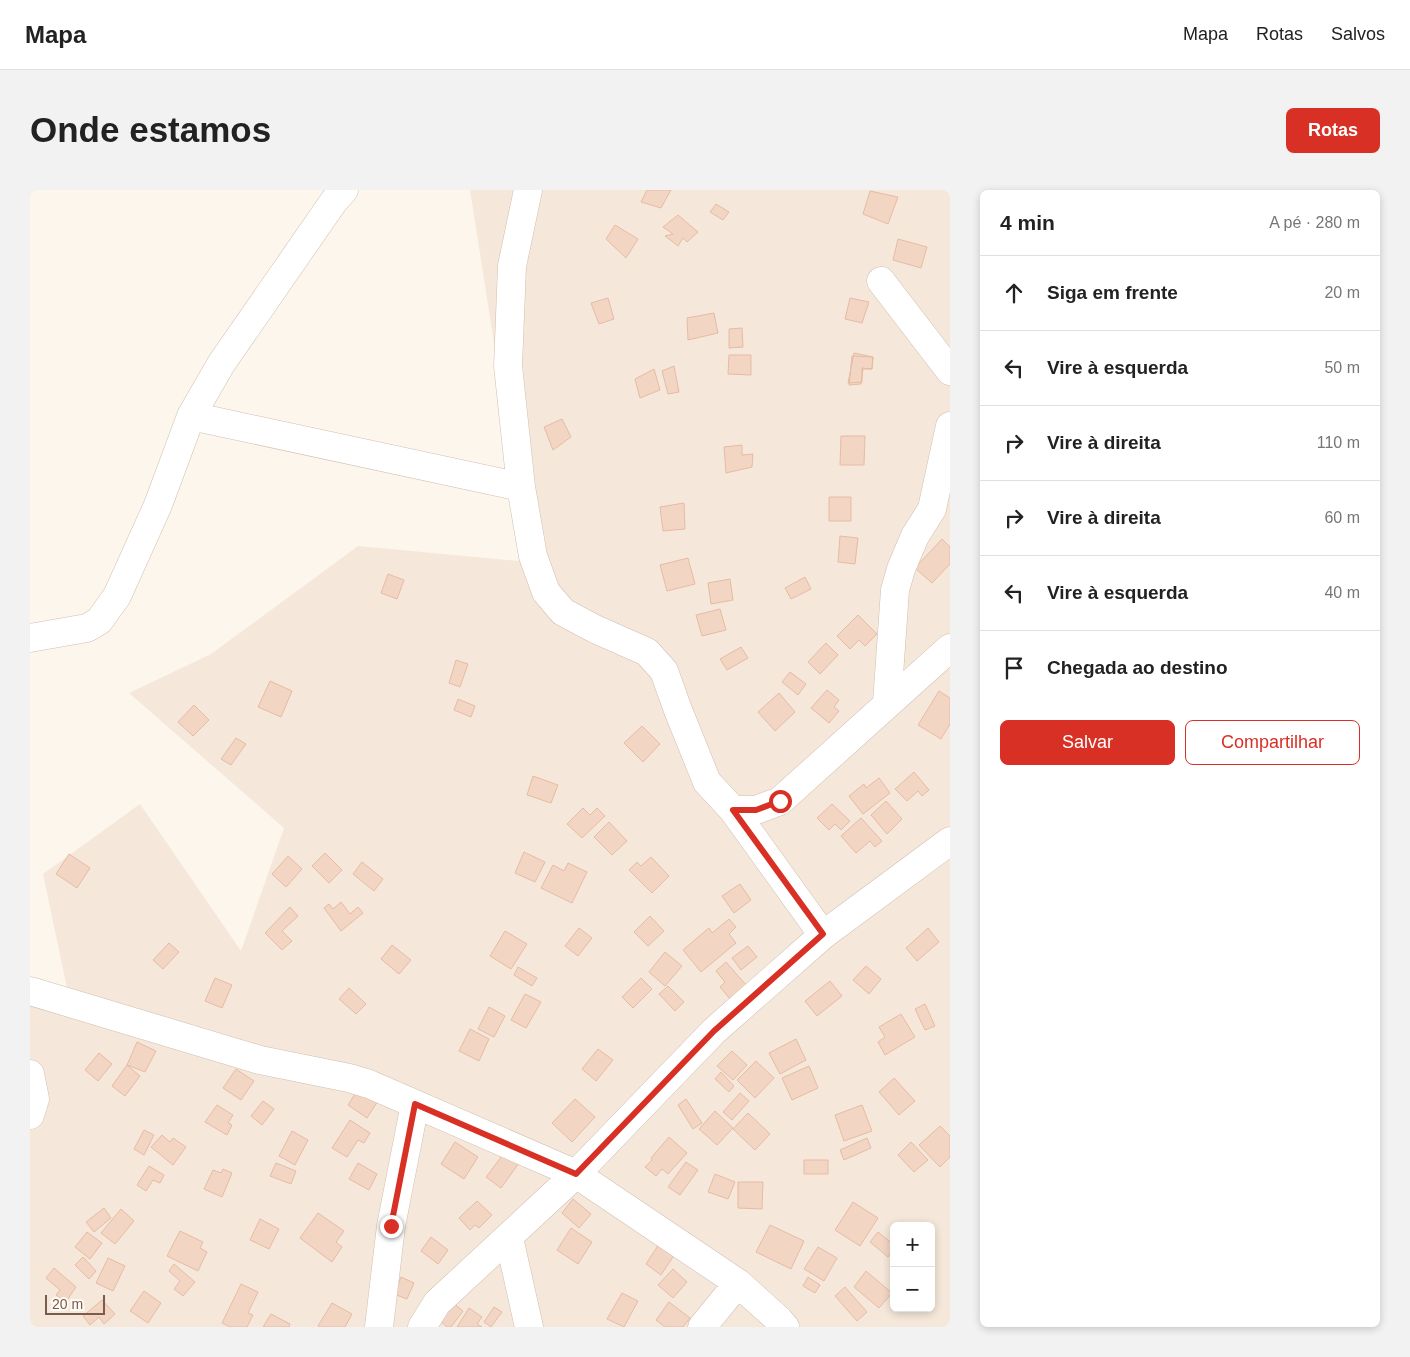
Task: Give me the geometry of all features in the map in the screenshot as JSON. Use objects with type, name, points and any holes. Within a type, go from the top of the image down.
[{"type":"street","points":[[30,638],[87,628],[99,621],[117,596],[158,505],[191,416],[221,364],[334,201],[344,190]]},
{"type":"street","points":[[523,194],[512,266],[508,366],[521,487],[533,556],[546,592],[563,612],[647,652],[664,671],[707,782],[733,810],[823,934]]},
{"type":"street","points":[[881,281],[950,371]]},
{"type":"street","points":[[191,416],[521,487]]},
{"type":"street","points":[[887,703],[895,590],[901,569],[915,536],[932,509],[950,426]]},
{"type":"street","points":[[733,810],[756,810],[780,801],[950,648]]},
{"type":"street","points":[[422,1327],[437,1303],[576,1174],[714,1031],[823,934],[950,842]]},
{"type":"street","points":[[30,991],[260,1060],[349,1078],[369,1084],[576,1174],[738,1283],[780,1320],[785,1327]]},
{"type":"street","points":[[30,1074],[34,1099],[30,1115]]},
{"type":"street","points":[[379,1327],[391,1226],[415,1104]]},
{"type":"street","points":[[509,1238],[529,1327]]},
{"type":"street","points":[[702,1327],[738,1283]]},
{"type":"shaded area","points":[[470,190],[950,190],[950,1327],[30,1327],[30,995],[71,1007],[43,874],[140,804],[241,951],[284,828],[129,693],[211,654],[358,546],[519,561],[505,413]]},
{"type":"building","points":[[647,190],[671,190],[661,208],[641,202]]},
{"type":"building","points":[[870,191],[898,197],[888,224],[863,214]]},
{"type":"building","points":[[716,204],[729,212],[723,220],[710,212]]},
{"type":"building","points":[[678,215],[698,232],[687,242],[683,238],[678,246],[665,236],[673,234],[663,227]]},
{"type":"building","points":[[615,225],[638,239],[626,258],[606,239]]},
{"type":"building","points":[[898,239],[927,247],[921,268],[893,260]]},
{"type":"building","points":[[608,298],[614,319],[599,324],[591,303]]},
{"type":"building","points":[[850,298],[869,302],[862,323],[845,319]]},
{"type":"building","points":[[714,313],[718,333],[688,340],[687,318]]},
{"type":"building","points":[[742,328],[743,347],[729,348],[729,329]]},
{"type":"building","points":[[854,353],[873,357],[872,369],[862,368],[862,382],[848,383]]},
{"type":"building","points":[[729,355],[751,355],[751,375],[728,374]]},
{"type":"building","points":[[852,356],[873,357],[872,369],[863,369],[861,384],[849,385]]},
{"type":"building","points":[[674,366],[679,392],[668,394],[662,371]]},
{"type":"building","points":[[654,369],[660,390],[640,398],[635,379]]},
{"type":"building","points":[[562,419],[571,437],[553,450],[544,427]]},
{"type":"building","points":[[841,436],[865,436],[864,465],[840,465]]},
{"type":"building","points":[[742,445],[742,455],[753,454],[752,467],[726,473],[724,447]]},
{"type":"building","points":[[829,497],[851,497],[851,521],[829,521]]},
{"type":"building","points":[[684,503],[685,529],[663,531],[660,507]]},
{"type":"building","points":[[840,536],[858,538],[855,564],[838,562]]},
{"type":"building","points":[[942,539],[950,547],[950,564],[932,583],[915,568]]},
{"type":"building","points":[[688,558],[695,584],[667,591],[660,565]]},
{"type":"building","points":[[388,574],[404,580],[397,599],[381,593]]},
{"type":"building","points":[[805,577],[811,589],[791,599],[785,588]]},
{"type":"building","points":[[730,579],[733,600],[711,604],[708,583]]},
{"type":"building","points":[[720,609],[726,630],[702,636],[696,615]]},
{"type":"building","points":[[858,615],[877,634],[865,646],[859,640],[850,649],[837,636]]},
{"type":"building","points":[[826,643],[838,655],[820,674],[808,662]]},
{"type":"building","points":[[741,647],[748,658],[727,670],[720,659]]},
{"type":"building","points":[[456,660],[468,664],[460,687],[449,683]]},
{"type":"building","points":[[790,672],[806,684],[798,695],[782,682]]},
{"type":"building","points":[[270,681],[292,691],[281,717],[258,707]]},
{"type":"building","points":[[827,690],[839,700],[834,707],[839,711],[829,723],[811,708]]},
{"type":"building","points":[[939,691],[950,698],[950,724],[941,739],[918,725]]},
{"type":"building","points":[[779,693],[795,712],[775,731],[758,712]]},
{"type":"building","points":[[458,699],[475,706],[471,717],[454,710]]},
{"type":"building","points":[[194,705],[209,720],[193,736],[178,722]]},
{"type":"building","points":[[642,726],[660,744],[643,762],[624,743]]},
{"type":"building","points":[[236,738],[246,744],[231,765],[221,759]]},
{"type":"building","points":[[914,772],[929,790],[922,796],[918,791],[907,801],[895,789]]},
{"type":"building","points":[[533,776],[558,785],[551,803],[527,795]]},
{"type":"building","points":[[879,778],[890,793],[863,814],[849,796],[864,784],[866,788]]},
{"type":"building","points":[[886,801],[902,819],[887,834],[871,815]]},
{"type":"building","points":[[832,804],[850,821],[841,830],[835,824],[829,830],[817,818]]},
{"type":"building","points":[[583,808],[590,815],[597,808],[605,816],[582,838],[567,824]]},
{"type":"building","points":[[861,818],[882,841],[875,847],[870,841],[856,853],[841,836]]},
{"type":"building","points":[[609,822],[627,841],[612,855],[594,837]]},
{"type":"building","points":[[524,852],[545,862],[535,882],[515,873]]},
{"type":"building","points":[[325,853],[342,870],[329,883],[312,866]]},
{"type":"building","points":[[69,854],[90,868],[77,888],[56,874]]},
{"type":"building","points":[[288,856],[302,869],[286,887],[272,874]]},
{"type":"building","points":[[651,857],[669,876],[652,893],[629,870],[637,862],[641,866]]},
{"type":"building","points":[[362,862],[383,879],[374,891],[353,874]]},
{"type":"building","points":[[568,863],[587,872],[572,903],[541,888],[553,865],[564,871]]},
{"type":"building","points":[[740,884],[751,900],[734,913],[722,896]]},
{"type":"building","points":[[341,902],[350,914],[358,907],[363,913],[341,931],[324,908],[329,904],[333,909]]},
{"type":"building","points":[[290,907],[298,916],[282,931],[292,941],[282,950],[265,933]]},
{"type":"building","points":[[650,916],[664,931],[648,946],[634,932]]},
{"type":"building","points":[[729,919],[736,927],[729,934],[736,943],[701,972],[683,950],[709,928],[712,933]]},
{"type":"building","points":[[579,928],[592,938],[578,956],[565,946]]},
{"type":"building","points":[[928,928],[939,942],[917,961],[906,948]]},
{"type":"building","points":[[505,931],[527,944],[511,969],[490,956]]},
{"type":"building","points":[[169,943],[179,952],[163,969],[153,960]]},
{"type":"building","points":[[392,945],[411,960],[399,974],[381,959]]},
{"type":"building","points":[[748,946],[757,957],[741,970],[732,958]]},
{"type":"building","points":[[665,952],[682,966],[665,986],[649,972]]},
{"type":"building","points":[[726,962],[746,985],[730,999],[720,987],[725,982],[716,971]]},
{"type":"building","points":[[866,966],[881,979],[869,994],[853,980]]},
{"type":"building","points":[[518,967],[537,978],[532,986],[514,975]]},
{"type":"building","points":[[215,978],[232,985],[222,1008],[205,1001]]},
{"type":"building","points":[[641,978],[652,989],[633,1008],[622,997]]},
{"type":"building","points":[[830,981],[842,996],[817,1016],[805,1001]]},
{"type":"building","points":[[668,986],[684,1002],[675,1011],[659,994]]},
{"type":"building","points":[[349,988],[366,1004],[356,1014],[339,999]]},
{"type":"building","points":[[525,994],[541,1002],[526,1028],[511,1020]]},
{"type":"building","points":[[925,1004],[935,1026],[925,1030],[915,1009]]},
{"type":"building","points":[[489,1007],[505,1016],[494,1037],[478,1029]]},
{"type":"building","points":[[901,1014],[915,1037],[885,1055],[878,1042],[885,1037],[879,1027]]},
{"type":"building","points":[[470,1029],[489,1039],[479,1061],[459,1051]]},
{"type":"building","points":[[796,1039],[806,1060],[780,1074],[769,1053]]},
{"type":"building","points":[[137,1042],[156,1051],[145,1072],[127,1065]]},
{"type":"building","points":[[598,1049],[613,1060],[596,1081],[582,1069]]},
{"type":"building","points":[[732,1051],[747,1065],[733,1080],[717,1066]]},
{"type":"building","points":[[99,1053],[112,1064],[98,1081],[85,1070]]},
{"type":"building","points":[[756,1061],[774,1078],[755,1098],[737,1080]]},
{"type":"building","points":[[127,1065],[140,1076],[125,1096],[112,1086]]},
{"type":"building","points":[[809,1066],[818,1088],[792,1100],[782,1078]]},
{"type":"building","points":[[236,1069],[254,1081],[241,1100],[223,1088]]},
{"type":"building","points":[[721,1072],[734,1086],[729,1092],[715,1079]]},
{"type":"building","points":[[894,1078],[915,1101],[899,1115],[879,1092]]},
{"type":"building","points":[[364,1080],[383,1093],[367,1118],[348,1105]]},
{"type":"building","points":[[740,1093],[749,1101],[732,1120],[723,1112]]},
{"type":"building","points":[[575,1099],[595,1117],[572,1142],[552,1123]]},
{"type":"building","points":[[686,1099],[702,1123],[693,1129],[678,1105]]},
{"type":"building","points":[[263,1101],[274,1109],[262,1125],[251,1116]]},
{"type":"building","points":[[217,1105],[233,1115],[228,1123],[232,1125],[227,1135],[205,1122]]},
{"type":"building","points":[[862,1105],[872,1131],[844,1141],[835,1115]]},
{"type":"building","points":[[715,1111],[733,1128],[717,1145],[699,1129]]},
{"type":"building","points":[[748,1113],[770,1134],[755,1150],[733,1129]]},
{"type":"building","points":[[350,1120],[370,1133],[364,1143],[358,1140],[347,1157],[332,1148]]},
{"type":"building","points":[[940,1126],[950,1136],[950,1157],[940,1167],[919,1145]]},
{"type":"building","points":[[144,1130],[154,1135],[144,1155],[134,1149]]},
{"type":"building","points":[[292,1131],[308,1140],[295,1165],[279,1156]]},
{"type":"building","points":[[162,1135],[170,1142],[173,1138],[186,1147],[173,1165],[151,1147]]},
{"type":"building","points":[[669,1137],[687,1153],[668,1174],[662,1169],[656,1176],[645,1167]]},
{"type":"building","points":[[867,1138],[871,1148],[844,1160],[840,1150]]},
{"type":"building","points":[[455,1142],[478,1157],[464,1179],[441,1164]]},
{"type":"building","points":[[911,1142],[928,1160],[914,1172],[898,1155]]},
{"type":"building","points":[[505,1152],[519,1163],[501,1188],[486,1177]]},
{"type":"building","points":[[804,1160],[828,1160],[828,1174],[804,1174]]},
{"type":"building","points":[[686,1162],[698,1170],[680,1195],[668,1187]]},
{"type":"building","points":[[276,1163],[296,1171],[291,1184],[270,1176]]},
{"type":"building","points":[[358,1163],[377,1174],[369,1190],[349,1179]]},
{"type":"building","points":[[149,1166],[164,1175],[160,1183],[153,1180],[146,1191],[137,1185]]},
{"type":"building","points":[[223,1169],[232,1173],[222,1197],[204,1189],[213,1170],[221,1173]]},
{"type":"building","points":[[715,1174],[735,1182],[728,1199],[708,1192]]},
{"type":"building","points":[[738,1182],[763,1182],[762,1209],[738,1208]]},
{"type":"building","points":[[573,1199],[591,1214],[579,1228],[562,1213]]},
{"type":"building","points":[[477,1201],[492,1215],[479,1228],[475,1225],[470,1230],[459,1218]]},
{"type":"building","points":[[853,1202],[878,1218],[860,1246],[835,1230]]},
{"type":"building","points":[[104,1208],[111,1218],[94,1232],[86,1222]]},
{"type":"building","points":[[121,1209],[134,1221],[115,1244],[101,1233]]},
{"type":"building","points":[[318,1213],[344,1231],[336,1242],[342,1247],[332,1262],[300,1238]]},
{"type":"building","points":[[260,1219],[279,1229],[269,1249],[250,1240]]},
{"type":"building","points":[[770,1225],[804,1241],[791,1269],[756,1252]]},
{"type":"building","points":[[571,1228],[592,1242],[578,1264],[557,1250]]},
{"type":"building","points":[[180,1231],[203,1242],[200,1248],[207,1252],[198,1271],[167,1256]]},
{"type":"building","points":[[87,1232],[102,1243],[90,1259],[75,1247]]},
{"type":"building","points":[[878,1232],[890,1242],[890,1255],[888,1257],[870,1242]]},
{"type":"building","points":[[431,1237],[448,1250],[438,1264],[421,1251]]},
{"type":"building","points":[[661,1241],[677,1251],[661,1275],[646,1264]]},
{"type":"building","points":[[818,1247],[837,1258],[824,1281],[804,1269]]},
{"type":"building","points":[[83,1257],[96,1271],[89,1279],[75,1265]]},
{"type":"building","points":[[108,1258],[125,1266],[113,1291],[96,1283]]},
{"type":"building","points":[[174,1264],[195,1282],[183,1296],[174,1289],[180,1281],[169,1271]]},
{"type":"building","points":[[54,1268],[76,1287],[66,1302],[56,1295],[60,1290],[46,1278]]},
{"type":"building","points":[[673,1269],[687,1282],[673,1298],[658,1285]]},
{"type":"building","points":[[866,1271],[890,1291],[890,1295],[879,1308],[854,1287]]},
{"type":"building","points":[[401,1277],[414,1283],[407,1299],[394,1294]]},
{"type":"building","points":[[808,1277],[820,1285],[815,1293],[803,1286]]},
{"type":"building","points":[[241,1284],[258,1292],[248,1313],[253,1315],[247,1327],[230,1327],[222,1323]]},
{"type":"building","points":[[845,1287],[867,1312],[857,1321],[835,1296]]},
{"type":"building","points":[[144,1291],[161,1303],[148,1323],[130,1311]]},
{"type":"building","points":[[622,1293],[638,1301],[624,1327],[607,1319]]},
{"type":"building","points":[[102,1300],[115,1314],[104,1324],[99,1317],[90,1325],[83,1316]]},
{"type":"building","points":[[669,1302],[690,1318],[683,1327],[665,1327],[656,1320]]},
{"type":"building","points":[[332,1303],[352,1314],[345,1327],[318,1326]]},
{"type":"building","points":[[453,1303],[463,1311],[451,1327],[447,1327],[439,1320]]},
{"type":"building","points":[[494,1307],[502,1312],[491,1327],[484,1322]]},
{"type":"building","points":[[469,1308],[482,1317],[477,1324],[482,1327],[457,1327]]},
{"type":"building","points":[[271,1314],[290,1324],[289,1327],[263,1327]]},
{"type":"route","points":[[391,1226],[415,1104],[576,1174],[714,1031],[823,934],[733,810],[756,810],[780,801]]}]
